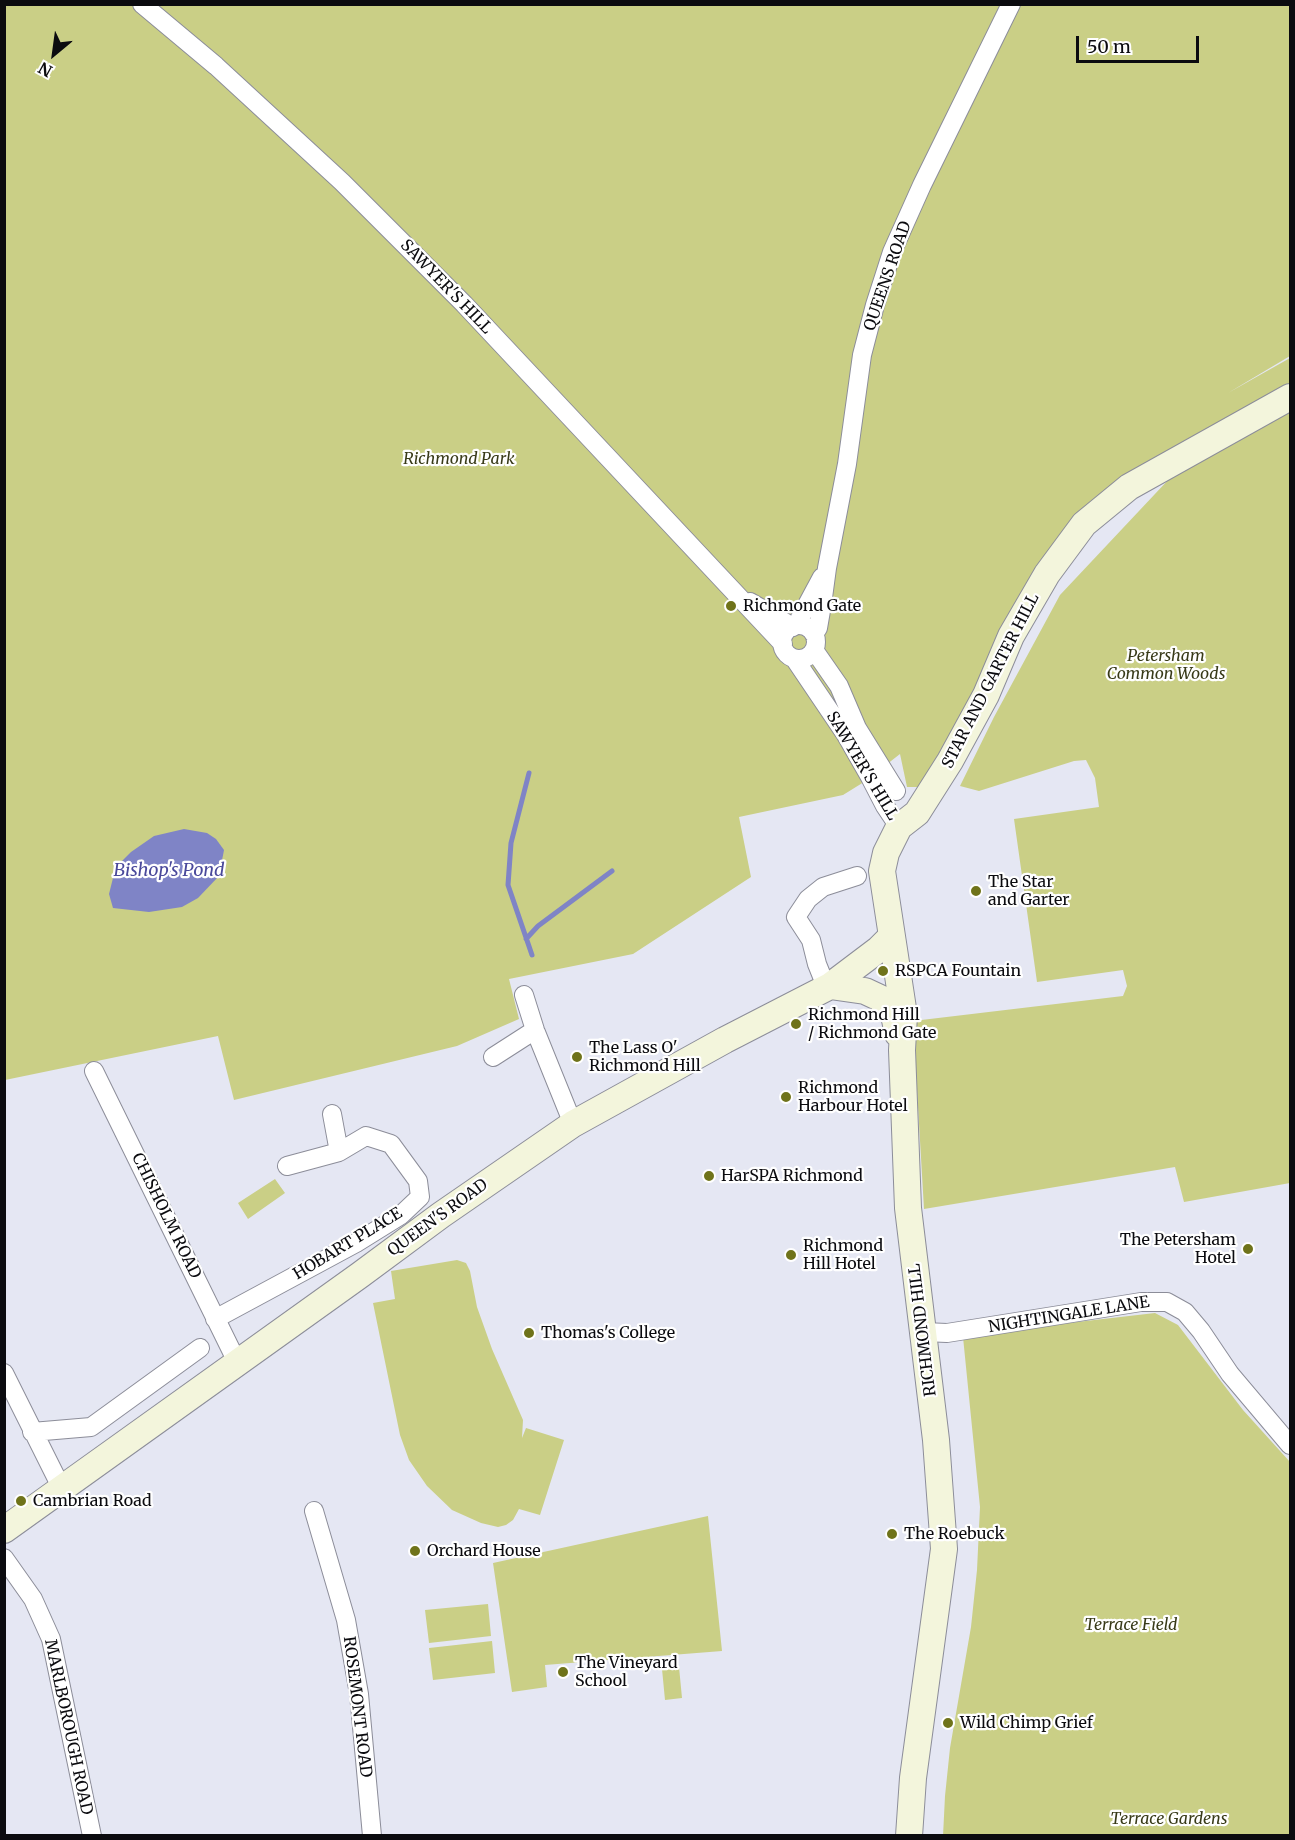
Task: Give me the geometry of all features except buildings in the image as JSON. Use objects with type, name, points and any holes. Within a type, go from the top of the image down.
[{"type":"main road","name":"STAR AND GARTER HILL","points":[[899,827],[917,813],[950,761],[986,695],[1011,636],[1047,574],[1084,524],[1129,487],[1290,397]]},
{"type":"main road","name":"RICHMOND HILL","points":[[899,827],[886,853],[882,871],[904,1015],[902,1050],[908,1208],[936,1440],[944,1549],[913,1778],[909,1836]]},
{"type":"main road","name":"QUEEN'S ROAD","points":[[4,1530],[441,1215],[573,1124],[725,1040],[828,987],[879,949],[891,937]]},
{"type":"main road","points":[[828,987],[865,991],[880,998],[894,1015],[902,1050]]},
{"type":"street","name":"SAWYER'S HILL","points":[[142,4],[216,66],[351,190],[464,304],[788,651],[846,735],[899,827]]},
{"type":"street","name":"QUEENS ROAD","points":[[788,651],[785,633],[805,634],[800,618],[827,568],[847,464],[862,355],[892,252],[922,185],[1011,4]]},
{"type":"street","name":"SAWYER'S HILL","points":[[731,590],[805,634],[839,686],[857,728],[891,761],[895,771],[899,827]]},
{"type":"street","points":[[788,651],[806,657],[805,634]]},
{"type":"street","points":[[828,987],[817,964],[811,940],[796,917],[808,899],[823,886],[857,876]]},
{"type":"street","points":[[524,995],[535,1030],[573,1124]]},
{"type":"street","points":[[493,1057],[535,1030]]},
{"type":"street","name":"CHISHOLM ROAD","points":[[94,1071],[237,1362]]},
{"type":"street","points":[[332,1114],[339,1152]]},
{"type":"street","name":"HOBART PLACE","points":[[215,1319],[356,1243],[401,1215],[420,1197],[418,1181],[391,1144],[366,1136],[339,1152],[287,1166]]},
{"type":"street","name":"NIGHTINGALE LANE","points":[[924,1332],[947,1333],[1141,1302],[1167,1302],[1185,1312],[1230,1374],[1290,1445]]},
{"type":"street","points":[[32,1432],[91,1428],[200,1348]]},
{"type":"street","points":[[6,1378],[62,1489]]},
{"type":"street","name":"ROSEMONT ROAD","points":[[314,1511],[346,1620],[359,1694],[372,1836]]},
{"type":"street","name":"MARLBOROUGH ROAD","points":[[4,1558],[33,1599],[51,1639],[92,1836]]},
{"type":"green space","name":"Richmond Park","points":[[5,5],[1290,5],[1290,356],[1228,393],[1290,358],[1290,388],[1129,478],[991,661],[923,787],[907,787],[900,754],[843,795],[739,817],[751,877],[633,954],[509,979],[519,1019],[457,1046],[234,1100],[218,1036],[5,1080]]},
{"type":"green space","name":"Petersham Common Woods","points":[[1290,410],[1290,1183],[1184,1202],[1175,1167],[924,1209],[913,1021],[1123,996],[1127,986],[1123,970],[1037,982],[1014,819],[1099,807],[1095,778],[1086,760],[1074,761],[979,791],[960,786],[994,717],[1060,595],[1170,478]]},
{"type":"green space","points":[[275,1179],[285,1193],[248,1219],[238,1203]]},
{"type":"green space","points":[[457,1260],[466,1263],[470,1271],[477,1307],[492,1349],[523,1420],[522,1438],[526,1428],[564,1440],[540,1515],[519,1509],[513,1520],[498,1527],[481,1523],[452,1510],[427,1486],[409,1460],[400,1435],[373,1303],[395,1299],[391,1271]]},
{"type":"green space","name":"Terrace Field","points":[[1155,1313],[1178,1325],[1243,1410],[1290,1462],[1290,1835],[943,1836],[950,1748],[971,1627],[980,1507],[963,1337]]},
{"type":"green space","points":[[708,1516],[722,1651],[545,1665],[547,1687],[512,1692],[493,1563]]},
{"type":"green space","points":[[488,1604],[491,1636],[429,1643],[425,1610]]},
{"type":"green space","points":[[492,1641],[495,1673],[433,1680],[429,1648]]},
{"type":"green space","points":[[679,1667],[682,1698],[665,1700],[662,1669]]},
{"type":"water","name":"Bishop's Pond","points":[[184,829],[207,833],[216,839],[224,850],[219,876],[198,898],[182,907],[149,912],[113,908],[109,894],[114,874],[121,862],[154,836]]},
{"type":"waterway","points":[[529,773],[511,843],[508,885],[532,955]]},
{"type":"waterway","points":[[526,939],[538,926],[612,871]]},
{"type":"place","name":"Richmond Gate","points":[[731,606]]},
{"type":"place","name":"The Star and Garter","points":[[976,891]]},
{"type":"place","name":"RSPCA Fountain","points":[[883,971]]},
{"type":"place","name":"Richmond Hill / Richmond Gate","points":[[796,1024]]},
{"type":"place","name":"The Lass O' Richmond Hill","points":[[577,1057]]},
{"type":"place","name":"Richmond Harbour Hotel","points":[[786,1097]]},
{"type":"place","name":"HarSPA Richmond","points":[[709,1176]]},
{"type":"place","name":"The Petersham Hotel","points":[[1248,1249]]},
{"type":"place","name":"Richmond Hill Hotel","points":[[791,1255]]},
{"type":"place","name":"Thomas's College","points":[[529,1333]]},
{"type":"place","name":"Cambrian Road","points":[[21,1501]]},
{"type":"place","name":"The Roebuck","points":[[892,1534]]},
{"type":"place","name":"Orchard House","points":[[415,1551]]},
{"type":"place","name":"The Vineyard School","points":[[563,1672]]},
{"type":"place","name":"Wild Chimp Grief","points":[[948,1723]]},
{"type":"park label","name":"Terrace Gardens","points":[[1169,1819]]}]
